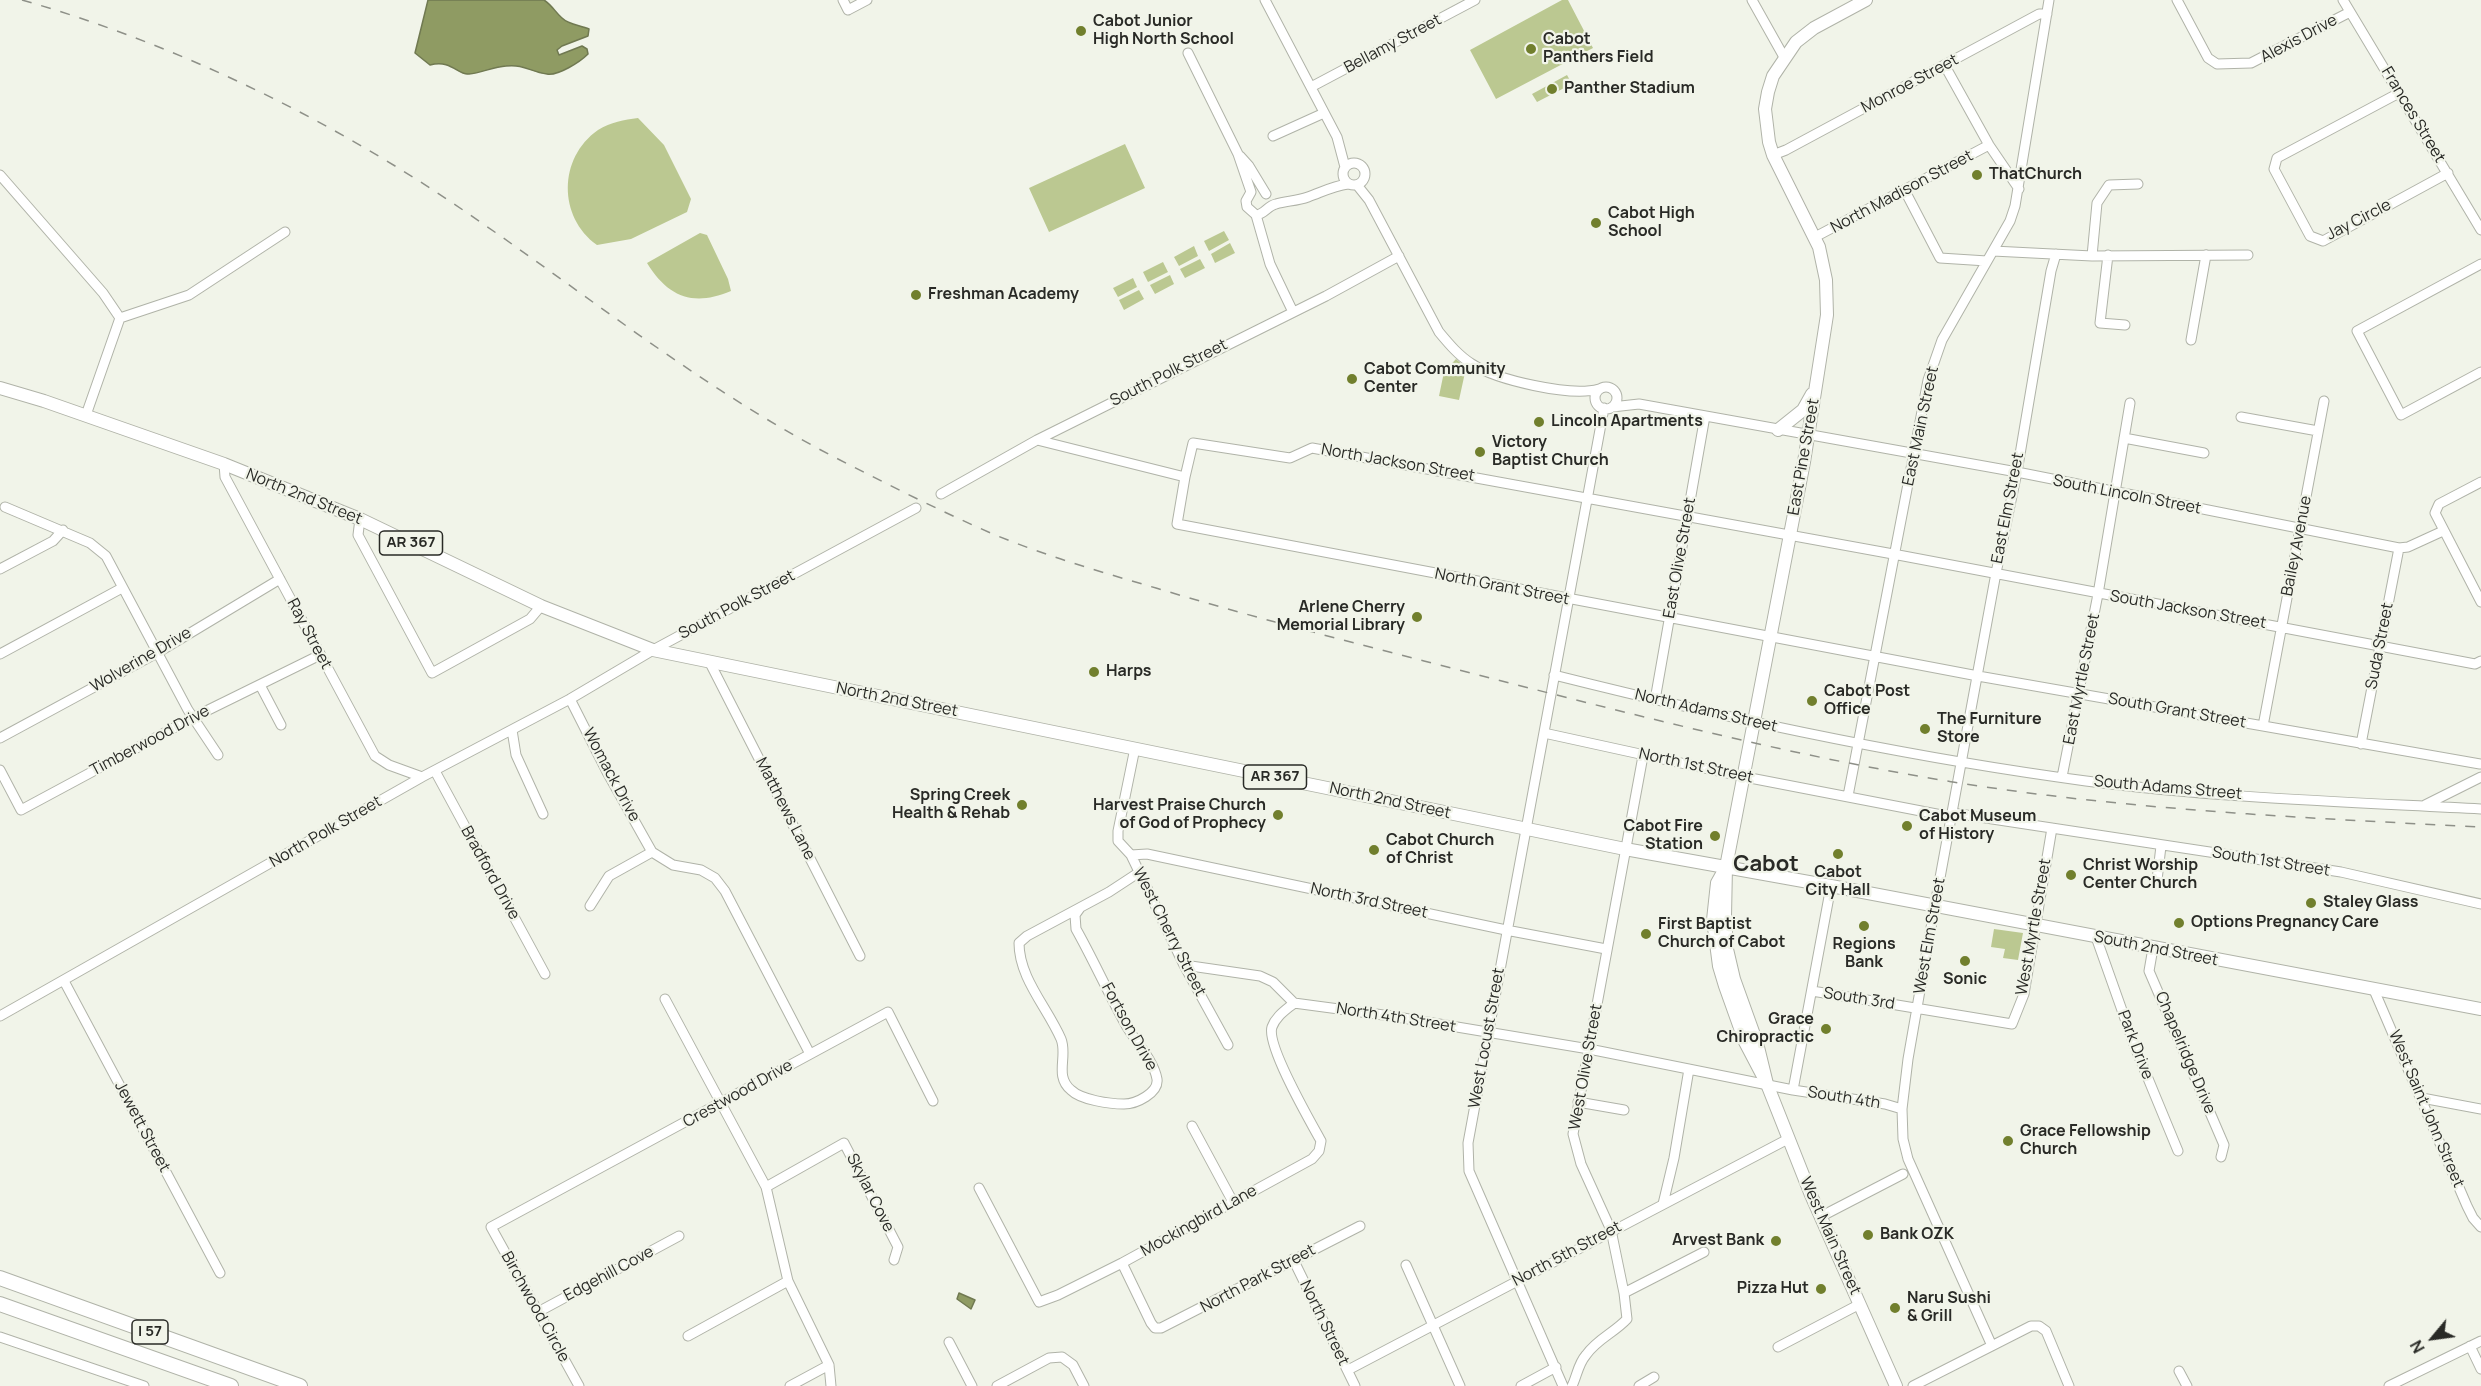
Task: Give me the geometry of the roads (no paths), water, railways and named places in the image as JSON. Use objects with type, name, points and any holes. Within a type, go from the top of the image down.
[{"type":"highway","name":"I 57","points":[[0,1278],[300,1386]]},
{"type":"highway","name":"I 57","points":[[0,1304],[231,1386]]},
{"type":"main road","name":"East Pine Street","points":[[1726,867],[1790,536],[1827,315],[1826,280],[1815,237],[1773,155],[1766,127],[1765,110],[1773,76],[1796,42],[1814,28],[1866,0]]},
{"type":"main road","points":[[1778,430],[1803,410],[1816,385]]},
{"type":"main road","name":"North 2nd Street","points":[[0,388],[86,415],[224,464],[360,519],[541,606],[653,650],[1625,849],[1831,886]]},
{"type":"main road","name":"West Main Street","points":[[1726,867],[1727,949],[1734,980],[1757,1043],[1767,1084],[1820,1217],[1896,1386]]},
{"type":"main road","name":"South 2nd Street","points":[[1831,886],[2096,938],[2481,1009]]},
{"type":"street","points":[[843,0],[848,10],[867,0]]},
{"type":"street","points":[[1265,0],[1337,137],[1346,168],[1355,184],[1369,200],[1439,332],[1451,347],[1466,360],[1490,374],[1573,391],[1604,406],[1639,404]]},
{"type":"street","name":"Bellamy Street","points":[[1311,87],[1475,0]]},
{"type":"street","points":[[1752,0],[1784,57]]},
{"type":"street","name":"East Main Street","points":[[1848,796],[1928,380],[1942,340],[2010,221],[2019,189],[2049,0]]},
{"type":"street","name":"Alexis Drive","points":[[2177,0],[2208,58],[2217,64],[2251,63],[2350,12]]},
{"type":"street","name":"Frances Street","points":[[2343,0],[2481,230]]},
{"type":"street","name":"Monroe Street","points":[[1773,155],[1945,66],[2039,14],[2047,14]]},
{"type":"street","points":[[1188,53],[1238,154],[1251,192],[1246,205],[1248,210],[1263,212],[1285,201],[1307,197],[1329,187],[1355,184],[1365,176],[1364,169],[1359,164],[1346,168],[1331,182],[1329,187]]},
{"type":"street","points":[[1945,66],[1989,145],[2019,189]]},
{"type":"street","name":"Jay Circle","points":[[2399,93],[2277,158],[2274,169],[2310,236],[2323,241],[2448,173]]},
{"type":"street","points":[[1273,136],[1324,113]]},
{"type":"street","name":"North Madison Street","points":[[1815,237],[1989,145]]},
{"type":"street","points":[[1238,154],[1249,165],[1266,195],[1263,235],[1270,264],[1293,312]]},
{"type":"street","points":[[0,175],[103,293],[120,318]]},
{"type":"street","points":[[2092,256],[2097,203],[2109,185],[2138,184]]},
{"type":"street","points":[[1251,192],[1261,191],[1285,201]]},
{"type":"street","points":[[1905,191],[1940,258],[1987,261]]},
{"type":"street","points":[[120,318],[189,295],[285,232]]},
{"type":"street","points":[[1993,251],[2092,256],[2248,255]]},
{"type":"street","name":"East Elm Street","points":[[1962,763],[1996,573],[2017,472],[2034,363],[2056,254]]},
{"type":"street","points":[[2108,255],[2100,323],[2125,325]]},
{"type":"street","points":[[2191,340],[2206,255]]},
{"type":"street","name":"South Polk Street","points":[[941,494],[1037,440],[1293,312],[1399,256]]},
{"type":"street","points":[[2481,264],[2357,331],[2401,415],[2481,372]]},
{"type":"street","points":[[86,415],[120,318]]},
{"type":"street","points":[[1573,391],[1606,387],[1639,404]]},
{"type":"street","points":[[1599,389],[1595,396],[1604,406]]},
{"type":"street","points":[[1604,406],[1616,400],[1615,392]]},
{"type":"street","name":"Bailey Avenue","points":[[2262,726],[2324,401]]},
{"type":"street","name":"East Myrtle Street","points":[[2062,777],[2098,594],[2130,403]]},
{"type":"street","name":"South Lincoln Street","points":[[1639,404],[2017,472],[2399,548],[2408,547],[2443,531]]},
{"type":"street","name":"West Locust Street","points":[[1563,1386],[1469,1171],[1468,1143],[1604,406]]},
{"type":"street","name":"East Olive Street","points":[[1655,700],[1705,416]]},
{"type":"street","points":[[2241,417],[2318,431]]},
{"type":"street","points":[[2124,438],[2204,453]]},
{"type":"street","points":[[1037,440],[1185,477]]},
{"type":"street","name":"North Jackson Street","points":[[1185,477],[1193,443],[1290,458],[1312,448],[1893,554]]},
{"type":"street","name":"Ray Street","points":[[224,464],[225,477],[375,756],[389,765],[422,777]]},
{"type":"street","name":"North Grant Street","points":[[1185,477],[1177,524],[1874,656]]},
{"type":"street","points":[[2480,598],[2435,513],[2439,504],[2481,482]]},
{"type":"street","points":[[5,507],[90,543],[106,556],[157,653],[218,755]]},
{"type":"street","name":"South Polk Street","points":[[653,650],[916,508]]},
{"type":"street","points":[[360,519],[358,535],[432,673],[530,619],[541,606]]},
{"type":"street","points":[[0,569],[53,541],[63,530]]},
{"type":"street","name":"Suda Street","points":[[2361,744],[2399,548]]},
{"type":"street","name":"South Jackson Street","points":[[1893,554],[2475,664],[2481,661]]},
{"type":"street","name":"Wolverine Drive","points":[[0,738],[157,653],[279,579]]},
{"type":"street","points":[[0,654],[122,588]]},
{"type":"street","name":"North Polk Street","points":[[0,1016],[422,777],[570,699],[653,650]]},
{"type":"street","name":"Timberwood Drive","points":[[0,770],[21,810],[194,717],[320,655]]},
{"type":"street","name":"South Grant Street","points":[[1874,656],[2480,764]]},
{"type":"street","name":"Matthews Lane","points":[[710,663],[860,956]]},
{"type":"street","name":"North Adams Street","points":[[1554,675],[1755,723],[1858,743]]},
{"type":"street","points":[[260,685],[281,725]]},
{"type":"street","name":"Womack Drive","points":[[570,699],[607,772],[652,852]]},
{"type":"street","points":[[512,730],[516,755],[543,814]]},
{"type":"street","name":"North 1st Street","points":[[1544,733],[1600,744],[1643,756],[1848,796]]},
{"type":"street","name":"South Adams Street","points":[[1858,743],[1962,763],[2208,793],[2481,809]]},
{"type":"street","name":"West Cherry Street","points":[[1136,748],[1118,831],[1118,841],[1131,855],[1184,964],[1228,1045]]},
{"type":"street","name":"West Olive Street","points":[[1572,1386],[1586,1354],[1627,1319],[1611,1230],[1581,1164],[1573,1134],[1643,756]]},
{"type":"street","name":"West Elm Street","points":[[1962,763],[1898,1108],[1908,1159],[1992,1346]]},
{"type":"street","name":"Bradford Drive","points":[[435,771],[545,974]]},
{"type":"street","points":[[2422,806],[2481,777]]},
{"type":"street","name":"South 1st Street","points":[[1848,796],[1952,815],[2052,828],[2341,873],[2481,904]]},
{"type":"street","name":"West Myrtle Street","points":[[2012,1024],[2024,994],[2052,828]]},
{"type":"street","points":[[2157,880],[2161,846]]},
{"type":"street","points":[[590,906],[609,876],[652,852]]},
{"type":"street","name":"Crestwood Drive","points":[[491,1227],[810,1054],[726,891],[715,878],[701,870],[673,866],[652,852]]},
{"type":"street","name":"North 3rd Street","points":[[1131,855],[1158,856],[1606,949]]},
{"type":"street","name":"Fortson Drive","points":[[1076,929],[1121,1015],[1154,1070],[1157,1081],[1154,1089],[1136,1101],[1124,1104],[1085,1097],[1072,1091],[1064,1082],[1061,1072],[1063,1052],[1061,1040],[1035,994],[1019,952],[1019,943],[1027,936],[1080,908],[1138,873]]},
{"type":"street","points":[[1793,1090],[1831,886]]},
{"type":"street","points":[[1076,929],[1075,915],[1080,908]]},
{"type":"street","points":[[1056,920],[1067,922],[1076,929]]},
{"type":"street","name":"Park Drive","points":[[2096,938],[2135,1047],[2178,1151]]},
{"type":"street","name":"Chapelridge Drive","points":[[2153,948],[2149,971],[2224,1145],[2222,1158]]},
{"type":"street","points":[[1184,964],[1260,976],[1273,982],[1294,1003]]},
{"type":"street","name":"Jewett Street","points":[[64,981],[220,1273]]},
{"type":"street","name":"West Saint John Street","points":[[2374,990],[2467,1206],[2481,1227]]},
{"type":"street","name":"South 3rd","points":[[1812,991],[2012,1024]]},
{"type":"street","points":[[665,999],[766,1187],[788,1281],[830,1365],[831,1386]]},
{"type":"street","name":"North 4th Street","points":[[1294,1003],[1391,1016],[1588,1049],[1793,1090]]},
{"type":"street","name":"Mockingbird Lane","points":[[979,1188],[1039,1302],[1122,1263],[1312,1159],[1319,1151],[1321,1141],[1272,1040],[1272,1028],[1279,1016],[1294,1003]]},
{"type":"street","points":[[810,1054],[888,1012],[933,1101]]},
{"type":"street","points":[[1663,1204],[1674,1158],[1689,1068]]},
{"type":"street","name":"South 4th","points":[[1793,1090],[1898,1108]]},
{"type":"street","points":[[2422,1098],[2481,1109]]},
{"type":"street","points":[[1578,1102],[1624,1110]]},
{"type":"street","points":[[1192,1126],[1233,1202]]},
{"type":"street","name":"North 5th Street","points":[[1347,1370],[1788,1139]]},
{"type":"street","name":"Skylar Cove","points":[[766,1187],[844,1143],[898,1247],[894,1260]]},
{"type":"street","points":[[1820,1217],[1903,1174]]},
{"type":"street","name":"North Park Street","points":[[1122,1263],[1153,1331],[1190,1315],[1293,1259],[1360,1226]]},
{"type":"street","name":"Birchwood Circle","points":[[491,1227],[579,1386]]},
{"type":"street","name":"Edgehill Cove","points":[[538,1312],[679,1236]]},
{"type":"street","points":[[1624,1293],[1704,1252]]},
{"type":"street","name":"North Street","points":[[1293,1259],[1355,1386]]},
{"type":"street","points":[[1406,1265],[1460,1386]]},
{"type":"street","points":[[688,1336],[788,1281]]},
{"type":"street","points":[[1778,1347],[1860,1304]]},
{"type":"street","points":[[1912,1386],[2031,1326],[2039,1326],[2046,1331],[2069,1386]]},
{"type":"street","points":[[0,1337],[144,1386]]},
{"type":"street","points":[[2389,1386],[2481,1341]]},
{"type":"street","points":[[949,1342],[972,1386]]},
{"type":"street","points":[[2470,1346],[2481,1369]]},
{"type":"street","points":[[998,1386],[1049,1358],[1062,1357],[1072,1365],[1084,1386]]},
{"type":"street","points":[[790,1386],[830,1365]]},
{"type":"street","points":[[1521,1386],[1556,1367]]},
{"type":"street","points":[[2179,1371],[2187,1386]]},
{"type":"street","points":[[1639,1386],[1654,1377]]},
{"type":"railway","points":[[22,0],[128,35],[181,56],[233,79],[334,130],[430,188],[681,364],[784,429],[895,488],[993,534],[1053,557],[1256,617],[1357,644],[1688,728],[1886,770],[2019,792],[2085,800],[2283,816],[2481,827]]},
{"type":"place","name":"Cabot Junior High North School","points":[[1081,31]]},
{"type":"place","name":"Cabot Panthers Field","points":[[1531,49]]},
{"type":"place","name":"Panther Stadium","points":[[1552,89]]},
{"type":"place","name":"ThatChurch","points":[[1977,175]]},
{"type":"place","name":"Cabot High School","points":[[1596,223]]},
{"type":"place","name":"Freshman Academy","points":[[916,295]]},
{"type":"place","name":"Cabot Community Center","points":[[1352,379]]},
{"type":"place","name":"Lincoln Apartments","points":[[1539,422]]},
{"type":"place","name":"Victory Baptist Church","points":[[1480,452]]},
{"type":"place","name":"Arlene Cherry Memorial Library","points":[[1417,617]]},
{"type":"place","name":"Harps","points":[[1094,672]]},
{"type":"place","name":"Cabot Post Office","points":[[1812,701]]},
{"type":"place","name":"The Furniture Store","points":[[1925,729]]},
{"type":"place","name":"Spring Creek Health & Rehab","points":[[1022,805]]},
{"type":"place","name":"Harvest Praise Church of God of Prophecy","points":[[1278,815]]},
{"type":"place","name":"Cabot Museum of History","points":[[1907,826]]},
{"type":"place","name":"Cabot Fire Station","points":[[1715,836]]},
{"type":"place","name":"Cabot Church of Christ","points":[[1374,850]]},
{"type":"place","name":"Cabot City Hall","points":[[1838,854]]},
{"type":"place","name":"Christ Worship Center Church","points":[[2071,875]]},
{"type":"place","name":"Staley Glass","points":[[2311,903]]},
{"type":"place","name":"Options Pregnancy Care","points":[[2179,923]]},
{"type":"place","name":"Regions Bank","points":[[1864,926]]},
{"type":"place","name":"First Baptist Church of Cabot","points":[[1646,934]]},
{"type":"place","name":"Sonic","points":[[1965,961]]},
{"type":"place","name":"Grace Chiropractic","points":[[1826,1029]]},
{"type":"place","name":"Grace Fellowship Church","points":[[2008,1141]]},
{"type":"place","name":"Bank OZK","points":[[1868,1235]]},
{"type":"place","name":"Arvest Bank","points":[[1776,1241]]},
{"type":"place","name":"Pizza Hut","points":[[1821,1289]]},
{"type":"place","name":"Naru Sushi & Grill","points":[[1895,1308]]},
{"type":"district","name":"Cabot","points":[[1766,865]]}]
